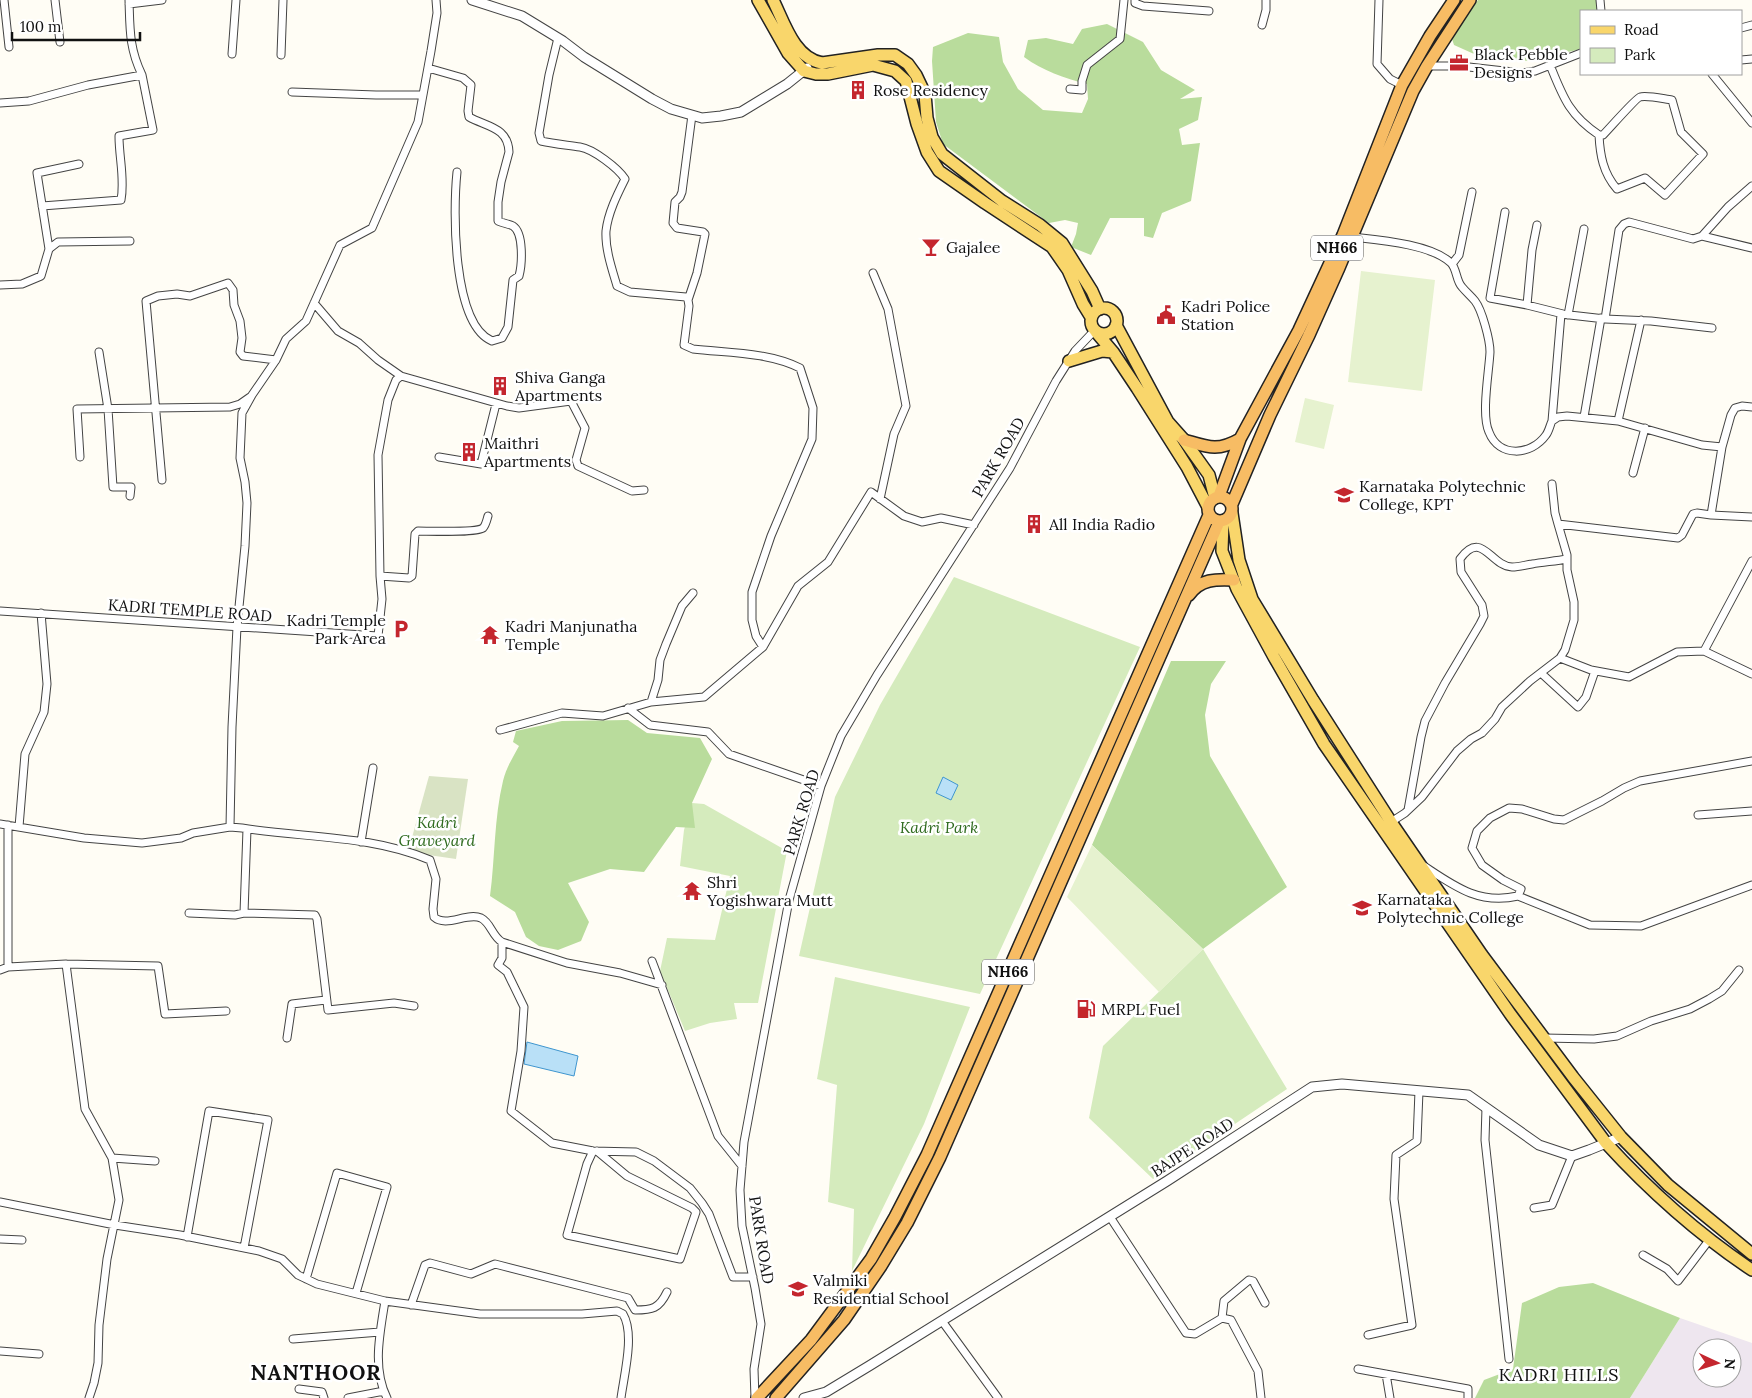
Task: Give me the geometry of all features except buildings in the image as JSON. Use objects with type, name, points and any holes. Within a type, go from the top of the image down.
[{"type":"highway","name":"NH66","points":[[756,1398],[811,1340],[871,1259],[923,1164],[1240,439],[1299,330],[1342,235],[1402,85],[1430,36],[1454,0]]},
{"type":"highway","name":"NH66","points":[[776,1398],[844,1320],[881,1266],[911,1214],[940,1157],[1182,605],[1221,521],[1227,519],[1270,415],[1309,336],[1413,91],[1470,0]]},
{"type":"highway","points":[[1184,440],[1216,448],[1225,447],[1240,439]]},
{"type":"highway","points":[[1221,521],[1215,521],[1212,504],[1226,498],[1232,508]]},
{"type":"highway","points":[[1182,605],[1194,588],[1210,580],[1234,580]]},
{"type":"main road","points":[[758,0],[788,53],[804,70],[816,74],[828,74],[873,65],[895,71],[906,81],[917,124],[927,152],[939,171],[984,204],[1052,247],[1068,270],[1091,317],[1091,327],[1113,352],[1212,504]]},
{"type":"main road","points":[[773,0],[792,40],[803,53],[817,62],[894,55],[908,64],[916,75],[925,94],[927,118],[932,137],[942,154],[1002,201],[1040,225],[1062,243],[1092,291],[1100,309]]},
{"type":"main road","points":[[1091,317],[1096,311],[1106,308],[1114,313],[1117,320],[1110,333],[1101,334],[1095,332]]},
{"type":"main road","points":[[1116,325],[1168,422],[1210,475],[1212,504]]},
{"type":"main road","points":[[1069,361],[1102,351],[1113,352]]},
{"type":"main road","points":[[1232,508],[1246,596],[1274,657],[1324,744],[1544,1038],[1621,1137],[1668,1185],[1752,1254]]},
{"type":"main road","points":[[1221,521],[1222,551],[1234,580],[1391,822],[1409,856],[1511,1015],[1606,1143],[1687,1223],[1752,1270]]},
{"type":"street","points":[[4,0],[9,47]]},
{"type":"street","points":[[56,0],[60,42]]},
{"type":"street","points":[[42,206],[121,200],[124,186],[120,136],[152,130],[142,75],[129,34],[129,2],[162,0]]},
{"type":"street","points":[[232,54],[236,0]]},
{"type":"street","points":[[281,54],[283,0]]},
{"type":"street","points":[[230,827],[232,727],[247,503],[240,458],[242,413],[276,360],[286,340],[306,321],[340,245],[372,228],[418,122],[437,13],[436,0]]},
{"type":"street","points":[[472,0],[522,16],[652,99],[671,109],[702,118],[742,112],[787,84],[817,62]]},
{"type":"street","points":[[1070,89],[1082,90],[1082,81],[1087,65],[1120,39],[1124,0]]},
{"type":"street","points":[[1134,0],[1135,4],[1143,6],[1209,11]]},
{"type":"street","points":[[1262,25],[1266,10],[1266,0]]},
{"type":"street","points":[[1379,0],[1377,64],[1390,79],[1402,85]]},
{"type":"street","points":[[558,38],[549,75],[539,133],[541,141],[582,147],[620,170],[625,179],[613,204],[606,232],[609,257],[617,286],[630,292],[686,297],[688,300]]},
{"type":"street","points":[[1427,66],[1460,66],[1522,73],[1535,71],[1580,53]]},
{"type":"street","points":[[1550,65],[1568,107],[1578,118],[1599,134],[1603,135],[1633,101],[1640,97],[1672,100],[1681,132],[1703,154],[1665,195],[1645,178],[1617,189],[1611,182],[1601,162],[1599,134]]},
{"type":"street","points":[[428,68],[463,78],[471,85],[469,117],[504,134],[509,145],[498,202],[498,221],[513,226],[518,231],[521,242],[521,266],[519,276],[513,280],[508,327],[502,338],[492,342],[484,338],[474,324],[463,295],[457,259],[457,172]]},
{"type":"street","points":[[0,103],[29,101],[88,85],[142,75]]},
{"type":"street","points":[[1713,75],[1752,123]]},
{"type":"street","points":[[292,92],[423,95]]},
{"type":"street","points":[[692,115],[682,192],[675,202],[673,222],[677,228],[703,232],[705,234],[697,273],[688,300],[684,344],[693,349],[785,360],[800,368],[813,408],[812,439],[771,536],[752,592],[752,620],[756,636],[763,647]]},
{"type":"street","points":[[0,286],[22,284],[41,276],[49,249],[37,173],[79,164]]},
{"type":"street","points":[[1584,417],[1620,230],[1624,224],[1629,222],[1693,239],[1702,236],[1728,207],[1752,186]]},
{"type":"street","points":[[1452,264],[1460,255],[1472,192]]},
{"type":"street","points":[[1505,212],[1490,298],[1565,315],[1641,320],[1712,328]]},
{"type":"street","points":[[1527,305],[1532,250],[1537,225]]},
{"type":"street","points":[[1565,315],[1584,229]]},
{"type":"street","points":[[1702,236],[1752,248]]},
{"type":"street","points":[[1352,237],[1408,245],[1434,253],[1452,264],[1460,286],[1476,302],[1486,330],[1490,349],[1486,410],[1488,430],[1494,443],[1503,449],[1515,451],[1530,450],[1547,434],[1552,420],[1561,314],[1565,315]]},
{"type":"street","points":[[49,249],[58,242],[130,241]]},
{"type":"street","points":[[873,273],[888,310],[906,406],[894,434],[880,499]]},
{"type":"street","points":[[162,480],[146,301],[158,296],[176,294],[190,296],[228,282],[233,290],[234,305],[241,327],[240,352],[243,356],[276,360]]},
{"type":"street","points":[[314,304],[338,331],[360,342],[378,360],[401,376],[496,404],[518,408],[571,401],[585,428],[576,460],[578,466],[632,491],[644,490]]},
{"type":"street","points":[[1618,421],[1641,320]]},
{"type":"street","name":"PARK ROAD","points":[[756,1398],[754,1369],[761,1324],[742,1226],[740,1190],[744,1142],[789,900],[821,786],[841,736],[1010,468],[1056,381],[1076,351],[1095,332]]},
{"type":"street","points":[[99,352],[108,409],[113,487],[131,487],[130,496]]},
{"type":"street","points":[[401,376],[396,380],[388,400],[378,455],[380,576],[409,578],[412,576],[416,534],[418,531],[466,531],[485,525],[488,516]]},
{"type":"street","points":[[80,457],[77,409],[230,407],[240,404],[252,395]]},
{"type":"street","points":[[439,456],[481,464],[496,404]]},
{"type":"street","points":[[1710,515],[1722,448],[1731,416],[1735,408],[1742,406],[1752,407]]},
{"type":"street","points":[[1552,420],[1567,416],[1618,421],[1702,445],[1722,448]]},
{"type":"street","points":[[1633,473],[1645,428]]},
{"type":"street","points":[[1391,822],[1422,797],[1458,751],[1471,739],[1482,733],[1496,719],[1502,707],[1560,658],[1572,633],[1574,602],[1567,570],[1565,542],[1558,524],[1552,484]]},
{"type":"street","points":[[500,730],[562,713],[603,716],[651,702],[704,698],[763,647],[798,586],[828,562],[871,492],[904,516],[922,522],[941,518],[974,525]]},
{"type":"street","points":[[1558,524],[1678,538],[1682,535],[1693,514],[1752,517]]},
{"type":"street","points":[[1408,810],[1425,721],[1484,616],[1482,605],[1461,572],[1460,559],[1466,550],[1480,548],[1490,553],[1502,565],[1513,567],[1567,560]]},
{"type":"street","points":[[1704,651],[1752,561]]},
{"type":"street","name":"KADRI TEMPLE ROAD","points":[[0,611],[378,636],[382,599],[380,576]]},
{"type":"street","points":[[651,702],[658,680],[660,660],[666,644],[682,606],[693,593]]},
{"type":"street","points":[[19,827],[25,754],[44,712],[47,684],[41,613]]},
{"type":"street","points":[[1560,658],[1595,671],[1629,677],[1677,652],[1704,651],[1752,674]]},
{"type":"street","points":[[1541,673],[1578,707],[1586,697],[1595,671]]},
{"type":"street","points":[[628,708],[650,725],[708,732],[729,754],[821,786]]},
{"type":"street","points":[[1518,896],[1521,890],[1482,865],[1472,848],[1477,831],[1490,818],[1509,808],[1522,809],[1554,819],[1564,820],[1640,781],[1752,761]]},
{"type":"street","points":[[361,842],[372,768]]},
{"type":"street","points":[[1698,816],[1752,811]]},
{"type":"street","points":[[8,967],[4,825],[84,838],[142,843],[181,838],[193,833],[230,827],[361,842],[397,848],[430,860],[436,879],[434,917],[441,921],[470,917],[481,918],[497,939],[502,942],[567,962],[620,973],[662,985]]},
{"type":"street","points":[[244,914],[247,829]]},
{"type":"street","points":[[1409,856],[1458,889],[1480,897],[1505,899],[1518,896],[1590,925],[1641,926],[1752,885]]},
{"type":"street","points":[[189,914],[235,916],[244,914],[315,915],[328,1010],[394,1002],[414,1006]]},
{"type":"street","points":[[502,942],[502,958],[498,965],[507,972],[524,1007],[521,1051],[511,1111],[552,1143],[595,1151],[636,1152],[654,1161],[690,1188],[697,1196],[709,1214],[733,1276],[753,1277]]},
{"type":"street","points":[[652,961],[718,1136],[742,1166]]},
{"type":"street","points":[[66,964],[85,1109],[112,1158],[119,1200],[106,1259],[99,1325],[98,1363],[94,1383],[88,1398]]},
{"type":"street","points":[[0,970],[8,967],[66,964],[158,966],[165,1014],[226,1011]]},
{"type":"street","points":[[1544,1038],[1594,1039],[1617,1036],[1690,1009],[1709,999],[1722,991],[1739,970]]},
{"type":"street","points":[[287,1038],[292,1004],[326,1000]]},
{"type":"street","name":"BAJPE ROAD","points":[[804,1398],[826,1392],[942,1321],[1167,1181],[1312,1087],[1342,1084],[1468,1096],[1539,1145],[1572,1156]]},
{"type":"street","points":[[1368,1334],[1412,1325],[1394,1199],[1396,1155],[1416,1141],[1419,1091]]},
{"type":"street","points":[[1486,1108],[1485,1140],[1509,1359]]},
{"type":"street","points":[[187,1237],[209,1111],[268,1120],[244,1248]]},
{"type":"street","points":[[1534,1208],[1552,1205],[1572,1156],[1621,1137]]},
{"type":"street","points":[[595,1151],[627,1176],[692,1208],[696,1212],[680,1259],[567,1235],[587,1164],[595,1151]]},
{"type":"street","points":[[112,1158],[155,1161]]},
{"type":"street","points":[[306,1279],[337,1173],[387,1187],[356,1293]]},
{"type":"street","points":[[0,1202],[244,1248],[282,1259],[298,1275],[317,1284],[412,1305],[480,1314],[582,1314],[617,1311],[623,1314],[627,1320],[628,1340],[621,1398]]},
{"type":"street","points":[[1110,1217],[1186,1333],[1195,1334],[1222,1318],[1231,1320],[1258,1371],[1260,1398]]},
{"type":"street","points":[[0,1238],[22,1240]]},
{"type":"street","points":[[1642,1255],[1666,1269],[1678,1281],[1710,1239]]},
{"type":"street","points":[[412,1305],[425,1265],[430,1262],[471,1274],[495,1264],[628,1298],[635,1310],[652,1310],[662,1301],[666,1292]]},
{"type":"street","points":[[1222,1318],[1224,1301],[1249,1280],[1253,1281],[1265,1303]]},
{"type":"street","points":[[348,1398],[386,1395],[380,1378],[378,1358],[385,1300]]},
{"type":"street","points":[[942,1321],[998,1398]]},
{"type":"street","points":[[293,1339],[380,1332]]},
{"type":"street","points":[[0,1351],[39,1354]]},
{"type":"street","points":[[1358,1369],[1468,1389],[1468,1398]]},
{"type":"street","points":[[1386,1374],[1390,1398]]},
{"type":"street","points":[[299,1389],[322,1392],[324,1398]]},
{"type":"shaded area","points":[[1680,1318],[1738,1338],[1692,1338],[1692,1388],[1742,1388],[1742,1340],[1752,1343],[1752,1398],[1630,1398]]},
{"type":"green space","points":[[1478,0],[1602,0],[1602,10],[1580,10],[1580,49],[1530,61],[1483,58],[1454,45],[1451,36]]},
{"type":"green space","points":[[1107,24],[1143,42],[1161,70],[1195,90],[1180,99],[1202,97],[1198,120],[1179,129],[1182,145],[1200,143],[1191,201],[1162,213],[1153,238],[1144,236],[1144,218],[1110,218],[1091,255],[1071,247],[1078,223],[1065,220],[1049,223],[943,144],[936,122],[932,61],[933,47],[968,33],[999,37],[1003,62],[1018,89],[1043,110],[1082,113],[1088,99],[1087,84],[1054,74],[1024,57],[1028,40],[1046,38],[1073,44],[1082,29]]},
{"type":"green space","points":[[1361,271],[1435,280],[1422,391],[1348,382]]},
{"type":"green space","points":[[1305,398],[1334,405],[1324,449],[1295,442]]},
{"type":"green space","name":"Kadri Park","points":[[954,577],[1140,647],[980,994],[799,956],[835,797],[880,705]]},
{"type":"green space","points":[[1171,661],[1226,661],[1211,684],[1205,715],[1210,756],[1287,887],[1203,949],[1092,845]]},
{"type":"green space","points":[[628,720],[647,733],[700,738],[712,759],[692,803],[695,828],[676,827],[644,872],[610,869],[568,883],[589,922],[581,941],[558,950],[539,946],[526,937],[515,912],[490,896],[500,795],[506,772],[519,746],[513,742],[516,731],[562,721]]},
{"type":"green space","name":"Kadri Graveyard","points":[[429,776],[468,779],[456,859],[408,852]]},
{"type":"green space","points":[[692,803],[704,804],[787,851],[758,1003],[734,1003],[737,1019],[710,1023],[685,1031],[660,971],[667,938],[715,940],[730,876],[680,866],[684,830]]},
{"type":"green space","points":[[1092,845],[1203,949],[1159,992],[1067,897]]},
{"type":"green space","points":[[1203,949],[1287,1089],[1153,1179],[1089,1118],[1103,1046]]},
{"type":"green space","points":[[835,977],[970,1007],[924,1124],[852,1271],[854,1209],[828,1202],[837,1085],[817,1079]]},
{"type":"green space","points":[[1593,1283],[1680,1318],[1630,1398],[1475,1398],[1484,1380],[1513,1369],[1522,1303],[1559,1287]]},
{"type":"water","points":[[943,777],[958,785],[951,800],[936,793]]},
{"type":"water","points":[[527,1042],[578,1056],[574,1076],[524,1064]]},
{"type":"place","name":"Black Pebble Designs","points":[[1459,63]]},
{"type":"place","name":"Rose Residency","points":[[858,90]]},
{"type":"place","name":"Gajalee","points":[[931,247]]},
{"type":"place","name":"Kadri Police Station","points":[[1166,315]]},
{"type":"place","name":"Shiva Ganga Apartments","points":[[500,386]]},
{"type":"place","name":"Maithri Apartments","points":[[469,452]]},
{"type":"place","name":"Karnataka Polytechnic College, KPT","points":[[1344,495]]},
{"type":"place","name":"All India Radio","points":[[1034,524]]},
{"type":"place","name":"Kadri Temple Park Area","points":[[401,629]]},
{"type":"place","name":"Kadri Manjunatha Temple","points":[[490,635]]},
{"type":"place","name":"Shri Yogishwara Mutt","points":[[692,891]]},
{"type":"place","name":"Karnataka Polytechnic College","points":[[1362,908]]},
{"type":"place","name":"MRPL Fuel","points":[[1086,1009]]},
{"type":"place","name":"Valmiki Residential School","points":[[798,1289]]},
{"type":"district","name":"NANTHOOR","points":[[316,1373]]},
{"type":"district","name":"KADRI HILLS","points":[[1559,1375]]}]
